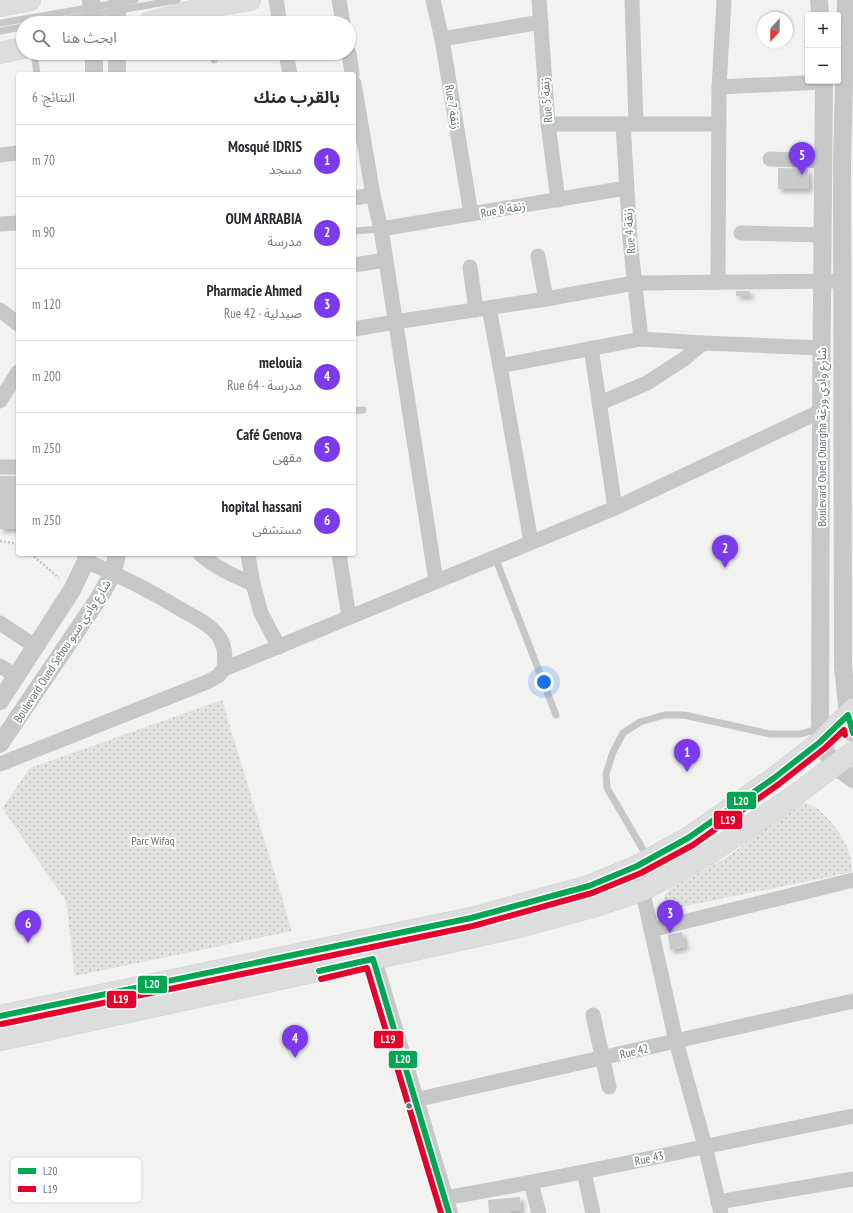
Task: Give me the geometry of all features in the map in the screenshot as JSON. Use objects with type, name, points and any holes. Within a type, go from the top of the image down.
[{"type":"main road","points":[[0,6],[30,0]]},
{"type":"main road","points":[[204,16],[250,0]]},
{"type":"main road","points":[[0,53],[16,50]]},
{"type":"main road","points":[[0,1040],[56,1028],[370,949],[471,918],[582,888],[643,863],[688,838],[774,778],[820,735],[851,719]]},
{"type":"main road","points":[[0,1016],[370,949],[518,927],[589,908],[643,890],[710,853],[787,801],[853,752]]},
{"type":"main road","points":[[51,1006],[56,1028]]},
{"type":"street","points":[[276,0],[279,16]]},
{"type":"street","points":[[339,0],[342,16]]},
{"type":"street","name":"Rue 7 زنقة","points":[[433,0],[442,39],[471,214]]},
{"type":"street","name":"Rue 5 زنقة","points":[[539,0],[548,124],[558,200]]},
{"type":"street","name":"Rue 4 زنقة","points":[[632,0],[626,188],[634,283],[641,339]]},
{"type":"street","points":[[718,282],[719,87],[724,0]]},
{"type":"street","points":[[819,0],[820,12]]},
{"type":"street","name":"Boulevard Oued Ouargha شارع وادي ورغة","points":[[846,0],[848,163],[843,281],[843,667],[851,719]]},
{"type":"street","points":[[442,39],[541,22]]},
{"type":"street","points":[[94,60],[94,72]]},
{"type":"street","points":[[117,60],[117,72]]},
{"type":"street","points":[[287,60],[290,72]]},
{"type":"street","points":[[350,60],[352,72]]},
{"type":"street","points":[[719,87],[805,83]]},
{"type":"street","name":"Boulevard Oued Ouargha شارع وادي ورغة","points":[[820,735],[824,84]]},
{"type":"street","points":[[356,107],[359,142],[381,229],[436,582]]},
{"type":"street","points":[[548,124],[719,124]]},
{"type":"street","points":[[0,155],[16,153]]},
{"type":"street","points":[[770,159],[824,161]]},
{"type":"street","name":"Rue 8 زنقة","points":[[381,229],[626,188]]},
{"type":"street","points":[[356,198],[373,195]]},
{"type":"street","points":[[0,224],[16,223]]},
{"type":"street","points":[[741,233],[823,235]]},
{"type":"street","points":[[538,256],[546,299]]},
{"type":"street","points":[[356,266],[385,260]]},
{"type":"street","points":[[470,267],[500,366],[530,542]]},
{"type":"street","points":[[356,329],[546,299],[634,283],[843,281]]},
{"type":"street","points":[[0,310],[16,322]]},
{"type":"street","points":[[500,366],[641,339],[822,348]]},
{"type":"street","points":[[600,403],[647,383],[684,359],[703,343]]},
{"type":"street","points":[[591,348],[614,508]]},
{"type":"street","points":[[0,401],[16,375]]},
{"type":"street","points":[[0,764],[207,682],[218,676],[224,669],[614,508],[821,411]]},
{"type":"street","points":[[0,467],[16,467]]},
{"type":"street","name":"Boulevard Oued Sebou شارع وادي سبو","points":[[0,744],[99,598],[113,573],[117,556]]},
{"type":"street","points":[[202,556],[228,573],[253,584]]},
{"type":"street","points":[[248,556],[253,584],[261,612],[279,647]]},
{"type":"street","points":[[339,556],[349,617]]},
{"type":"street","points":[[86,558],[207,624],[218,635],[224,648],[226,657],[224,669]]},
{"type":"street","name":"Boulevard Oued Sebou شارع وادي سبو","points":[[0,701],[72,590],[86,558]]},
{"type":"street","points":[[0,623],[36,647]]},
{"type":"street","points":[[0,666],[16,676]]},
{"type":"street","points":[[820,735],[834,765],[853,779]]},
{"type":"street","points":[[643,863],[643,890],[651,930],[676,1040],[705,1146],[719,1208],[853,1178]]},
{"type":"street","points":[[651,930],[853,880]]},
{"type":"street","points":[[370,949],[446,1205]]},
{"type":"street","name":"Rue 42","points":[[415,1100],[853,1001]]},
{"type":"street","points":[[593,1015],[609,1087]]},
{"type":"street","name":"Rue 43","points":[[446,1205],[531,1183],[853,1116]]},
{"type":"street","points":[[584,1172],[594,1213]]},
{"type":"street","points":[[531,1183],[538,1213]]},
{"type":"lane","points":[[117,9],[135,0]]},
{"type":"lane","points":[[54,16],[117,9],[177,0]]},
{"type":"lane","points":[[72,16],[92,11]]},
{"type":"lane","points":[[0,23],[16,21]]},
{"type":"lane","points":[[0,31],[16,28]]},
{"type":"lane","points":[[35,60],[37,72]]},
{"type":"lane","points":[[356,231],[381,229]]},
{"type":"lane","points":[[356,411],[363,410]]},
{"type":"lane","points":[[495,557],[556,715]]},
{"type":"lane","points":[[643,863],[607,788],[606,774],[613,752],[623,733],[640,722],[664,715],[684,715],[770,734],[820,735]]},
{"type":"path","points":[[0,541],[16,544]]},
{"type":"path","points":[[33,556],[72,590]]},
{"type":"green space","name":"Parc Wifaq","points":[[222,700],[292,931],[75,976],[66,901],[2,808],[30,768]]},
{"type":"green space","points":[[799,800],[818,809],[841,835],[848,849],[852,872],[676,908],[665,902],[664,896],[669,889],[729,856]]},
{"type":"building","points":[[778,168],[808,169],[809,189],[778,189]]},
{"type":"building","points":[[736,291],[750,291],[750,296],[736,296]]},
{"type":"building","points":[[0,476],[16,476],[16,529],[0,529]]},
{"type":"building","points":[[682,932],[685,947],[670,950],[668,935]]},
{"type":"building","points":[[520,1197],[521,1211],[511,1211],[511,1213],[489,1213],[488,1200]]},
{"type":"transit line","name":"L20","points":[[0,1016],[471,918],[589,886],[637,866],[688,838],[774,778],[820,742],[848,715],[853,733]]},
{"type":"transit line","name":"L19","points":[[2,1024],[473,926],[592,893],[641,873],[693,845],[779,784],[825,748],[844,730],[845,735]]},
{"type":"transit line","name":"L20","points":[[319,971],[373,959],[449,1213]]},
{"type":"transit line","name":"L19","points":[[321,979],[367,968],[441,1213]]},
{"type":"place","name":"Café Genova","points":[[802,175]]},
{"type":"place","name":"OUM ARRABIA","points":[[725,568]]},
{"type":"place","name":"Mosqué IDRIS","points":[[687,772]]},
{"type":"place","name":"Pharmacie Ahmed","points":[[670,933]]},
{"type":"place","name":"hopital hassani","points":[[28,943]]},
{"type":"place","name":"melouia","points":[[295,1058]]}]
